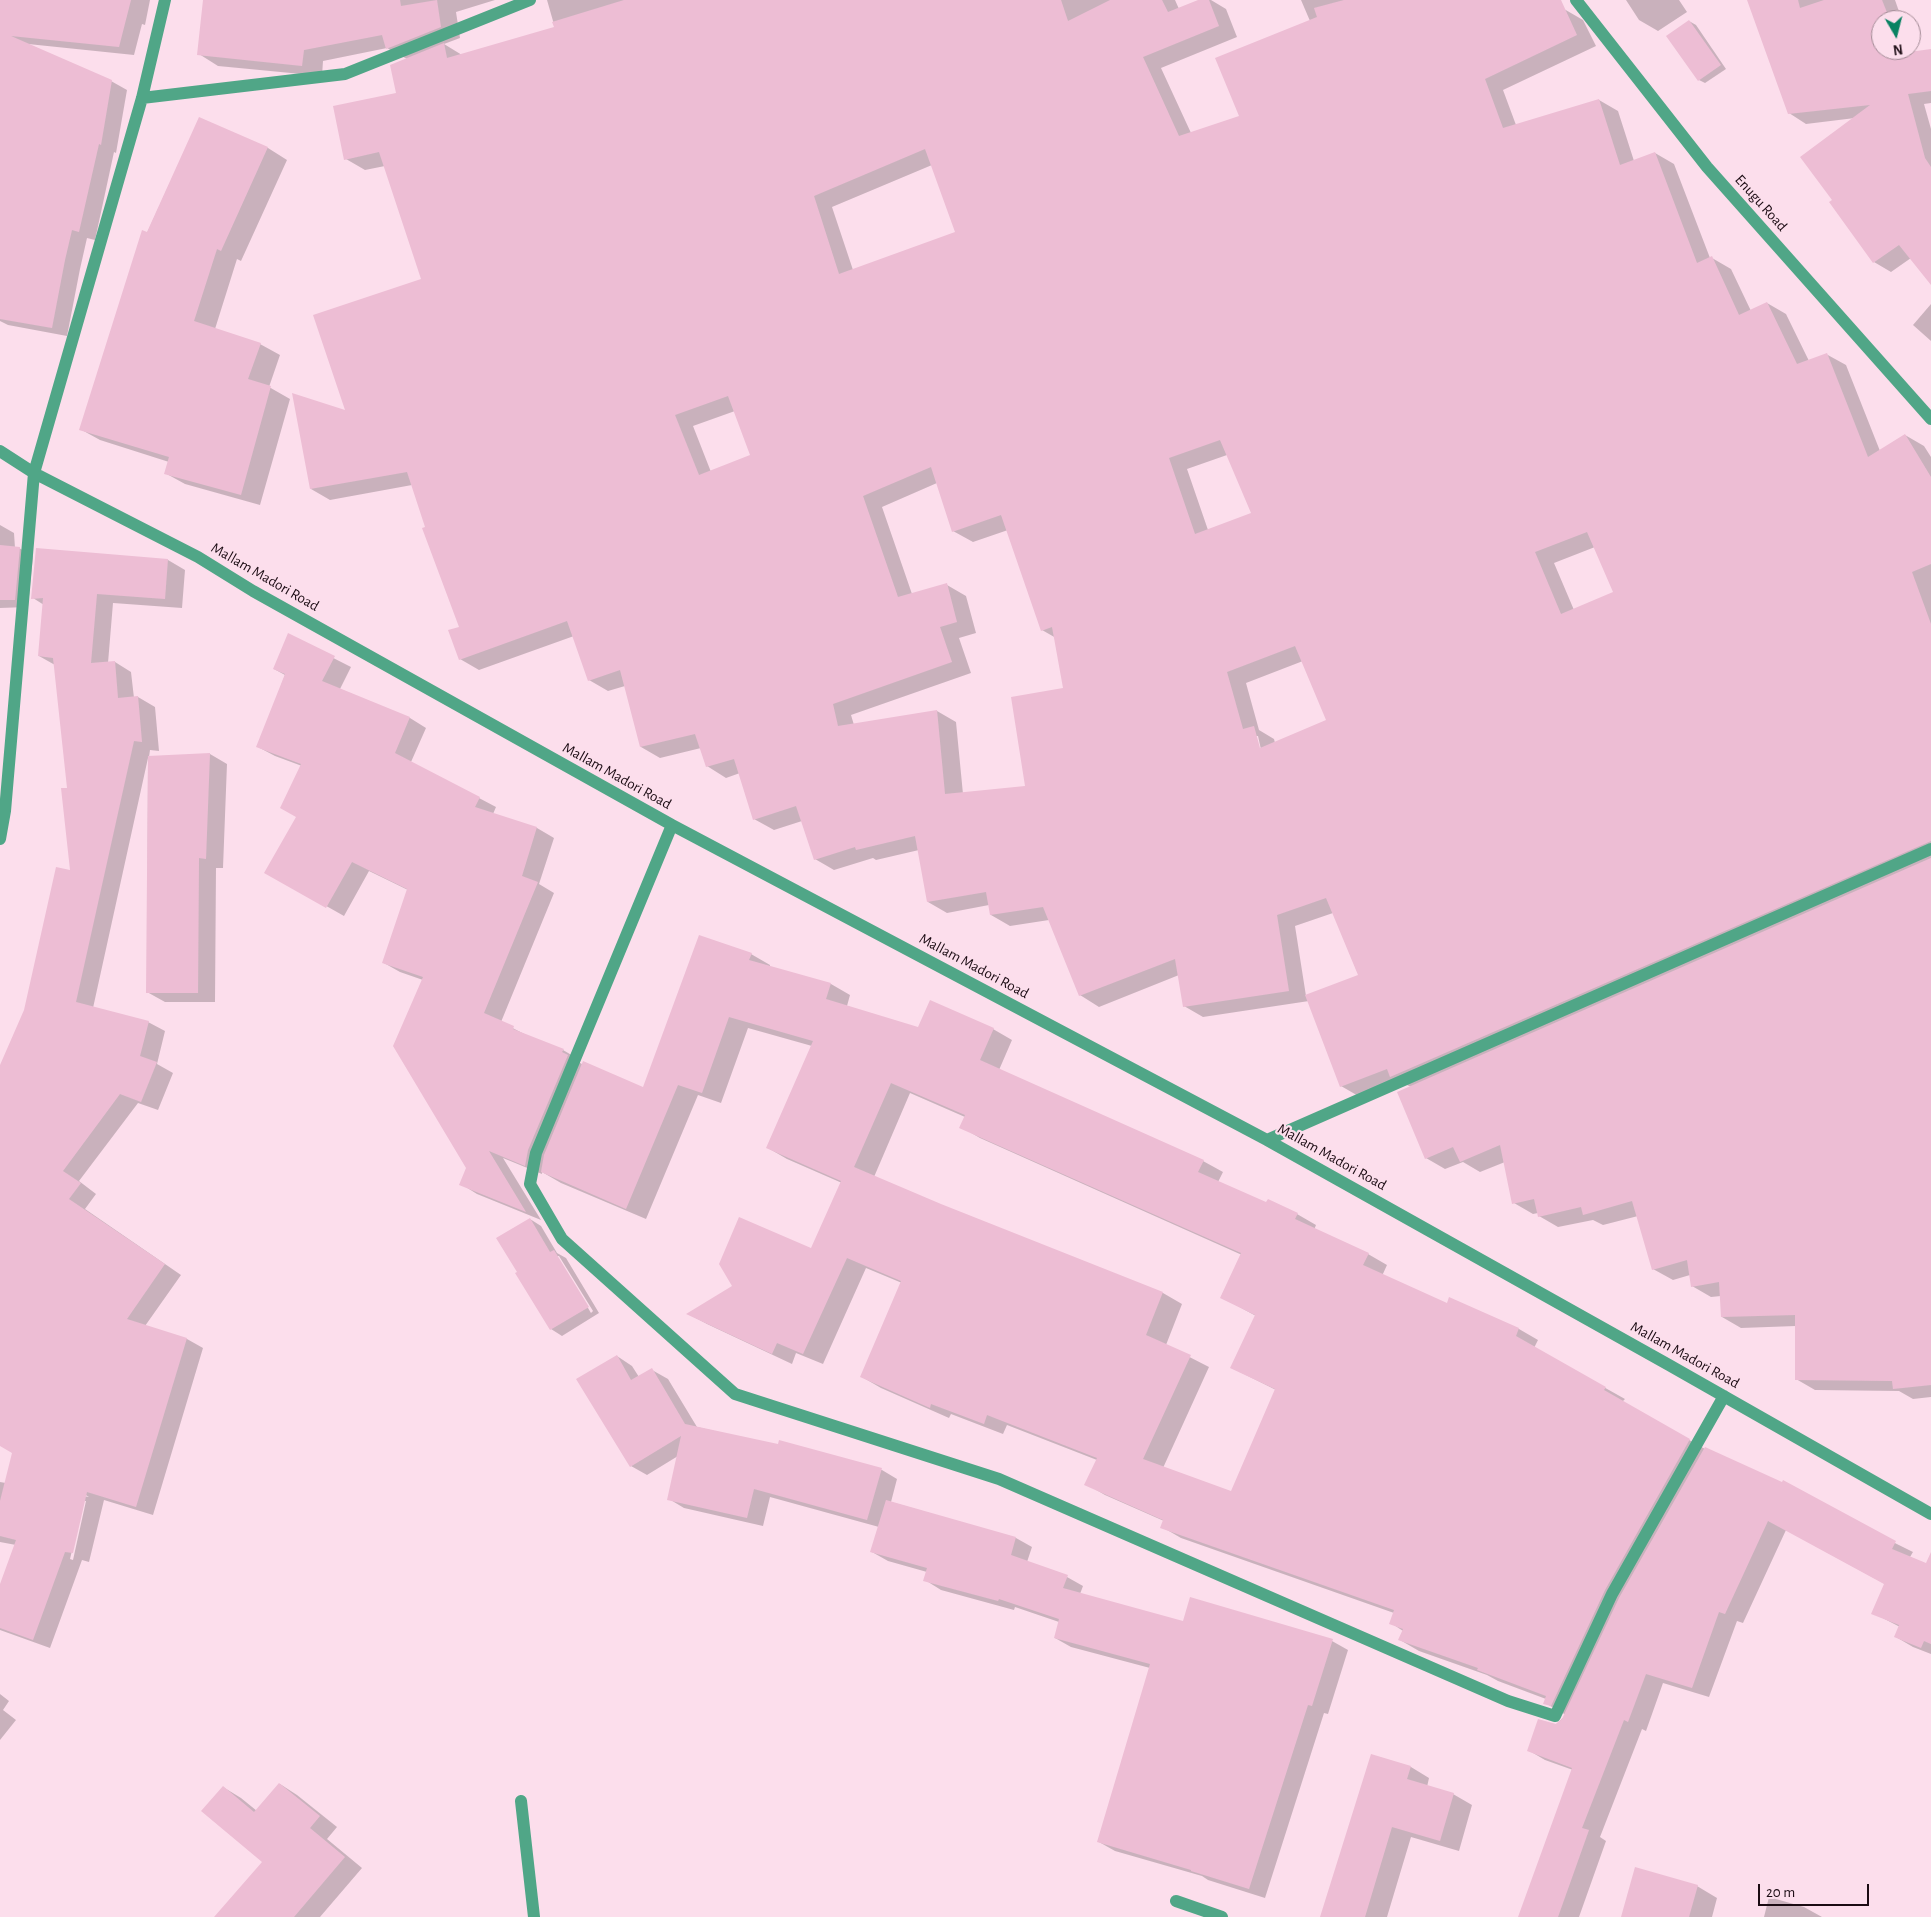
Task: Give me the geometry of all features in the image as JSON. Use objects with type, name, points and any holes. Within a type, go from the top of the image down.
[{"type":"street","points":[[0,839],[6,811],[34,473],[142,98],[165,0]]},
{"type":"street","points":[[142,98],[345,74],[530,0]]},
{"type":"street","name":"Enugu Road","points":[[1576,0],[1707,167],[1931,419]]},
{"type":"street","name":"Mallam Madori Road","points":[[0,451],[34,473],[198,557],[253,591],[672,825],[1267,1140],[1931,1514]]},
{"type":"street","points":[[672,825],[536,1154],[530,1184],[562,1239],[735,1394],[999,1479],[1508,1701],[1555,1716],[1612,1594],[1724,1396]]},
{"type":"street","points":[[1267,1140],[1931,849]]},
{"type":"street","points":[[521,1801],[534,1917]]},
{"type":"street","points":[[1176,1901],[1222,1917]]},
{"type":"building","points":[[0,0],[131,0],[119,47],[11,36],[112,80],[101,145],[99,144],[79,232],[72,230],[52,328],[0,319]]},
{"type":"building","points":[[203,0],[400,0],[401,6],[437,0],[441,27],[386,49],[382,35],[304,50],[302,66],[197,55]]},
{"type":"building","points":[[624,0],[1061,0],[1068,21],[1110,0],[1162,0],[1168,12],[1198,0],[1209,0],[1219,26],[1143,57],[1179,136],[1239,116],[1215,58],[1317,17],[1314,8],[1344,0],[1561,0],[1577,35],[1485,79],[1503,128],[1599,99],[1620,165],[1655,152],[1697,263],[1712,256],[1739,315],[1767,302],[1797,364],[1827,353],[1868,457],[1905,434],[1931,477],[1931,564],[1912,572],[1931,624],[1931,841],[1390,1077],[1387,1069],[1340,1087],[1305,995],[1358,975],[1326,898],[1277,915],[1289,991],[1183,1007],[1175,959],[1079,996],[1043,907],[990,915],[986,892],[927,902],[915,836],[856,850],[855,847],[814,860],[796,806],[753,820],[734,759],[706,767],[695,734],[640,747],[620,670],[588,681],[567,621],[459,660],[448,630],[459,627],[422,528],[425,527],[407,472],[310,489],[292,393],[345,410],[313,315],[421,279],[379,152],[344,160],[333,106],[396,93],[390,65],[444,43],[447,58],[554,27],[552,22]],"holes":[[[925,149],[955,232],[839,274],[814,196]],[[728,396],[750,455],[699,475],[675,415]],[[1220,440],[1251,513],[1195,534],[1169,458]],[[931,467],[952,532],[1001,515],[1041,631],[1052,627],[1063,688],[1011,697],[1025,786],[945,794],[937,710],[838,726],[833,704],[952,662],[940,627],[957,622],[947,583],[898,597],[863,496]],[[1587,532],[1613,592],[1561,614],[1535,552]],[[1295,646],[1326,720],[1260,748],[1254,726],[1243,729],[1227,672]]]},
{"type":"building","points":[[1747,0],[1798,0],[1800,8],[1824,0],[1882,0],[1886,10],[1871,10],[1871,60],[1921,60],[1921,50],[1931,49],[1931,91],[1908,94],[1925,158],[1931,167],[1931,285],[1899,245],[1873,263],[1829,202],[1832,200],[1800,157],[1870,105],[1788,114]]},
{"type":"building","points":[[1689,20],[1721,65],[1698,81],[1666,36]]},
{"type":"building","points":[[199,117],[268,147],[221,251],[217,249],[194,321],[261,343],[248,379],[271,386],[241,495],[164,474],[169,457],[79,430],[142,230],[147,232]]},
{"type":"building","points":[[0,545],[20,547],[15,600],[0,600]]},
{"type":"building","points":[[36,548],[168,559],[165,599],[97,594],[91,663],[115,661],[118,698],[138,696],[142,742],[134,741],[76,1002],[149,1021],[140,1056],[157,1062],[141,1102],[120,1094],[63,1171],[81,1183],[69,1199],[165,1264],[127,1319],[187,1338],[136,1507],[87,1492],[73,1553],[65,1552],[33,1640],[0,1628],[0,1584],[16,1540],[0,1536],[0,1501],[12,1453],[0,1446],[0,1065],[24,1010],[56,867],[70,870],[61,788],[67,788],[53,658],[38,656],[43,598],[31,599]]},
{"type":"building","points":[[288,633],[335,656],[322,681],[410,717],[395,753],[480,797],[475,807],[537,827],[522,876],[538,882],[484,1013],[514,1026],[513,1029],[564,1049],[562,1052],[568,1055],[528,1150],[525,1166],[489,1151],[526,1212],[459,1185],[466,1168],[393,1046],[423,977],[382,963],[407,889],[352,862],[326,908],[264,873],[296,817],[280,808],[301,764],[256,747],[285,674],[273,669]]},
{"type":"building","points":[[210,753],[206,859],[199,858],[198,993],[146,993],[148,756]]},
{"type":"building","points":[[1931,858],[1931,1385],[1893,1389],[1892,1381],[1795,1380],[1795,1315],[1721,1317],[1719,1282],[1691,1287],[1687,1260],[1652,1270],[1632,1201],[1583,1215],[1581,1207],[1538,1217],[1534,1199],[1512,1204],[1500,1145],[1460,1162],[1453,1147],[1425,1159],[1397,1092]]},
{"type":"building","points":[[699,935],[752,953],[749,960],[831,983],[826,999],[918,1027],[930,1000],[994,1028],[980,1060],[1204,1160],[1198,1172],[1266,1202],[1268,1199],[1298,1213],[1295,1219],[1369,1253],[1363,1265],[1447,1303],[1449,1297],[1519,1328],[1516,1336],[1606,1387],[1604,1390],[1690,1439],[1605,1590],[1551,1706],[1543,1704],[1546,1696],[1477,1670],[1478,1668],[1398,1640],[1403,1629],[1389,1624],[1394,1610],[1160,1528],[1163,1520],[1084,1485],[1097,1458],[987,1415],[984,1424],[931,1404],[930,1408],[860,1377],[901,1281],[847,1258],[803,1354],[777,1343],[772,1354],[686,1314],[732,1286],[719,1264],[739,1217],[811,1248],[841,1181],[766,1148],[813,1041],[729,1017],[702,1093],[678,1085],[626,1209],[541,1172],[544,1155],[583,1061],[643,1087]],"holes":[[[891,1083],[965,1115],[959,1128],[1241,1253],[1220,1298],[1255,1315],[1230,1368],[1275,1389],[1231,1491],[1143,1459],[1191,1355],[1146,1335],[1163,1292],[941,1204],[854,1167]]]},
{"type":"building","points":[[530,1218],[550,1252],[554,1250],[589,1307],[550,1330],[496,1238]]},
{"type":"building","points":[[617,1355],[631,1380],[652,1368],[685,1424],[778,1444],[779,1440],[882,1468],[867,1520],[754,1489],[747,1518],[667,1500],[681,1436],[630,1467],[576,1379]]},
{"type":"building","points":[[1705,1447],[1782,1482],[1783,1480],[1896,1541],[1892,1549],[1926,1563],[1931,1552],[1931,1644],[1924,1641],[1921,1648],[1894,1637],[1899,1625],[1871,1614],[1884,1584],[1768,1521],[1725,1614],[1719,1612],[1692,1688],[1646,1674],[1628,1722],[1624,1720],[1582,1828],[1589,1830],[1558,1917],[1518,1917],[1572,1768],[1527,1751],[1538,1719],[1556,1724],[1562,1719],[1619,1598]]},
{"type":"building","points":[[886,1500],[1016,1537],[1011,1555],[1068,1575],[1063,1588],[1183,1621],[1190,1597],[1333,1639],[1312,1706],[1308,1705],[1249,1889],[1097,1842],[1150,1664],[1054,1638],[1059,1619],[999,1599],[998,1601],[923,1581],[927,1568],[870,1552]]},
{"type":"building","points":[[1371,1754],[1411,1766],[1407,1779],[1454,1793],[1440,1841],[1392,1827],[1365,1917],[1320,1917]]},
{"type":"building","points":[[279,1783],[320,1816],[310,1828],[345,1857],[294,1917],[214,1917],[262,1862],[201,1811],[223,1786],[254,1812]]},
{"type":"building","points":[[1635,1867],[1698,1885],[1689,1917],[1621,1917]]}]
